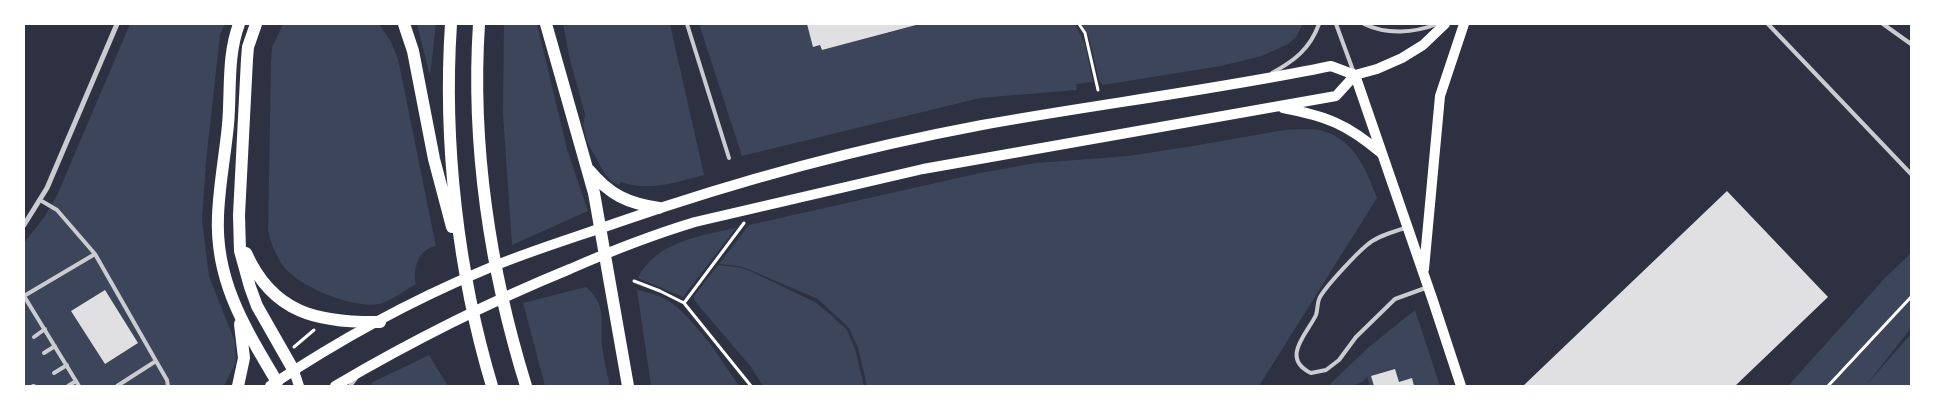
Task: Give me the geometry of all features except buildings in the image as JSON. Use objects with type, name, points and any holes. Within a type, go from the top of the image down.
[{"type":"highway","points":[[239,24],[233,44],[228,125],[218,224],[220,254],[224,274],[238,314],[276,385]]},
{"type":"highway","points":[[256,24],[248,47],[247,59],[239,232],[244,269],[255,300],[294,370]]},
{"type":"highway","points":[[404,24],[413,51],[434,159],[463,263],[492,386]]},
{"type":"highway","points":[[451,24],[450,105],[452,158],[463,263]]},
{"type":"highway","points":[[479,24],[478,70],[481,156],[493,250],[507,319],[526,386]]},
{"type":"highway","points":[[546,24],[594,193],[628,386]]},
{"type":"highway","points":[[586,166],[614,194],[639,205],[659,208]]},
{"type":"highway","points":[[239,232],[246,254],[253,267],[272,292],[283,301],[301,311],[322,318],[350,322],[380,322]]},
{"type":"highway","points":[[238,314],[244,358],[238,386]]},
{"type":"main road","points":[[335,386],[495,302],[605,254],[666,231],[754,208],[923,169],[1336,96],[1355,75],[1376,69],[1402,58],[1423,45],[1445,24]]},
{"type":"main road","points":[[1423,273],[1440,96],[1464,24]]},
{"type":"main road","points":[[276,385],[294,370],[380,322],[481,271],[659,208],[788,170],[917,138],[982,125],[1330,66],[1355,75]]},
{"type":"main road","points":[[1355,75],[1461,386]]},
{"type":"main road","points":[[1277,107],[1309,113],[1338,123],[1365,140],[1382,154]]},
{"type":"main road","points":[[294,370],[299,386]]},
{"type":"street","points":[[24,225],[40,200],[117,24]]},
{"type":"lane","points":[[687,24],[730,158]]},
{"type":"lane","points":[[1264,78],[1298,58],[1311,41],[1318,24]]},
{"type":"lane","points":[[1336,24],[1355,75]]},
{"type":"lane","points":[[1364,24],[1383,30],[1411,31],[1437,24]]},
{"type":"lane","points":[[1768,24],[1911,174]]},
{"type":"lane","points":[[1883,24],[1911,44]]},
{"type":"lane","points":[[40,200],[57,210],[95,254],[167,380],[168,386]]},
{"type":"lane","points":[[1408,227],[1367,244],[1326,288],[1319,300],[1315,316],[1298,346],[1299,363],[1312,373],[1326,370],[1339,360],[1356,337],[1393,301],[1405,294],[1428,287]]},
{"type":"lane","points":[[80,386],[24,296],[95,254]]},
{"type":"lane","points":[[34,337],[45,329]]},
{"type":"lane","points":[[44,353],[55,346]]},
{"type":"lane","points":[[117,386],[156,361]]},
{"type":"lane","points":[[54,373],[67,365]]},
{"type":"lane","points":[[350,386],[359,372]]},
{"type":"lane","points":[[68,386],[76,381]]},
{"type":"path","points":[[1079,24],[1085,33],[1098,90]]},
{"type":"path","points":[[684,303],[754,208]]},
{"type":"path","points":[[634,282],[660,291],[684,303],[751,386]]},
{"type":"path","points":[[1828,386],[1911,297]]},
{"type":"path","points":[[291,349],[320,325]]},
{"type":"shaded area","points":[[130,24],[225,24],[220,35],[206,162],[202,220],[209,276],[235,342],[236,362],[224,386],[24,386],[24,243],[45,216],[58,193]]},
{"type":"shaded area","points":[[283,24],[379,24],[391,42],[398,59],[436,246],[425,251],[418,260],[415,272],[416,284],[384,303],[368,305],[355,303],[314,289],[292,275],[284,267],[272,245],[268,231],[271,62],[272,47]]},
{"type":"shaded area","points":[[417,24],[436,24],[430,76]]},
{"type":"shaded area","points":[[504,24],[537,24],[567,149],[588,211],[512,245],[503,115]]},
{"type":"shaded area","points":[[563,24],[670,24],[704,175],[653,186],[632,185],[621,182],[619,185],[612,182],[605,174],[587,142],[583,125],[585,114],[570,60]]},
{"type":"shaded area","points":[[699,24],[808,24],[814,46],[820,45],[822,50],[922,24],[1075,24],[1085,44],[1093,82],[1076,84],[1077,90],[980,98],[742,156]]},
{"type":"shaded area","points":[[1082,24],[1303,24],[1296,37],[1288,44],[1262,56],[1221,66],[1103,85],[1099,80],[1089,37]]},
{"type":"shaded area","points":[[1284,130],[1318,130],[1334,135],[1343,141],[1358,157],[1364,167],[1377,198],[1259,386],[867,386],[858,348],[849,328],[818,299],[739,266],[719,264],[749,225],[980,173],[1036,163],[1128,156]]},
{"type":"shaded area","points":[[736,228],[683,297],[638,278],[656,256],[668,248],[695,237]]},
{"type":"shaded area","points":[[1911,253],[1911,328],[1867,384],[1911,334],[1911,386],[1788,386],[1884,279]]},
{"type":"shaded area","points":[[718,265],[738,267],[750,271],[815,302],[830,314],[847,330],[855,349],[864,386],[763,386],[751,367],[694,300],[694,296]]},
{"type":"shaded area","points":[[586,287],[597,299],[600,306],[604,360],[610,386],[545,386],[523,303]]},
{"type":"shaded area","points":[[637,290],[665,299],[683,312],[709,343],[739,386],[651,386]]},
{"type":"shaded area","points":[[1415,310],[1440,386],[1370,386],[1367,377],[1364,381],[1355,385],[1328,386],[1370,346]]},
{"type":"shaded area","points":[[429,355],[448,386],[370,386],[373,382]]}]
